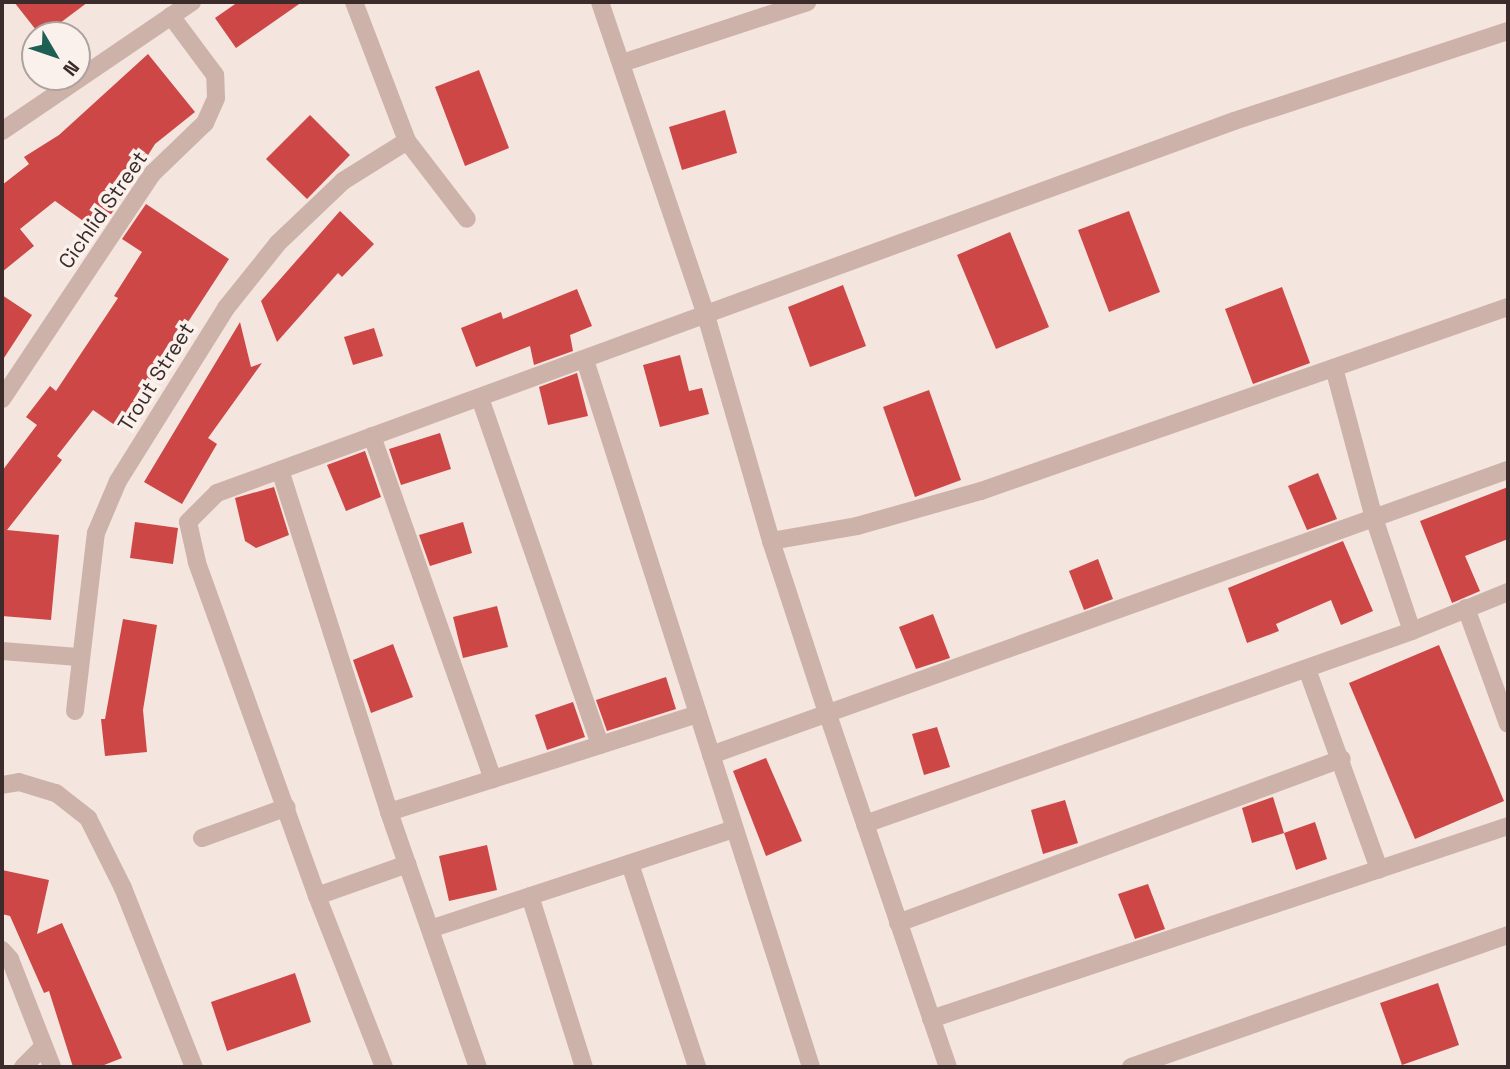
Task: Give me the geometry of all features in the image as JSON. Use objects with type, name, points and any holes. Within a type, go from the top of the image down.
[{"type":"street","points":[[2,131],[192,2]]},
{"type":"street","points":[[354,2],[407,141],[467,219]]},
{"type":"street","points":[[600,2],[705,312],[771,541],[947,1067]]},
{"type":"street","points":[[622,63],[807,2]]},
{"type":"street","name":"Cichlid Street","points":[[2,399],[9,373],[153,173],[205,123],[216,98],[215,75],[171,16]]},
{"type":"street","points":[[384,1067],[317,896],[197,562],[188,522],[217,493],[585,360],[705,312],[1234,121],[1508,31]]},
{"type":"street","name":"Trout Street","points":[[75,711],[78,657],[96,533],[118,481],[226,308],[278,243],[343,181],[407,141]]},
{"type":"street","points":[[771,541],[857,526],[981,491],[1508,307]]},
{"type":"street","points":[[585,360],[811,1067]]},
{"type":"street","points":[[1334,368],[1374,518],[1412,631]]},
{"type":"street","points":[[480,398],[600,745]]},
{"type":"street","points":[[372,436],[492,779]]},
{"type":"street","points":[[280,470],[389,812],[478,1067]]},
{"type":"street","points":[[711,755],[1508,470]]},
{"type":"street","points":[[865,824],[1307,669],[1508,593]]},
{"type":"street","points":[[1465,608],[1506,713]]},
{"type":"street","points":[[2,651],[78,657]]},
{"type":"street","points":[[1307,669],[1342,759],[1379,869]]},
{"type":"street","points":[[389,812],[698,715]]},
{"type":"street","points":[[898,923],[1342,759]]},
{"type":"street","points":[[2,785],[19,782],[55,793],[88,818],[123,888],[194,1067]]},
{"type":"street","points":[[202,838],[287,807]]},
{"type":"street","points":[[931,1019],[1508,826]]},
{"type":"street","points":[[430,929],[734,829]]},
{"type":"street","points":[[317,896],[408,864]]},
{"type":"street","points":[[630,864],[696,1067]]},
{"type":"street","points":[[530,897],[584,1067]]},
{"type":"street","points":[[1131,1067],[1508,935]]},
{"type":"street","points":[[2,950],[10,959],[42,1048],[52,1067]]},
{"type":"street","points":[[23,1067],[42,1048]]},
{"type":"building","points":[[14,2],[88,2],[63,21],[29,21]]},
{"type":"building","points":[[238,2],[302,2],[236,48],[215,18]]},
{"type":"building","points":[[148,54],[195,112],[155,144],[103,227],[100,224],[96,230],[55,201],[20,229],[34,246],[2,272],[2,185],[29,164],[24,157],[59,135]]},
{"type":"building","points":[[479,70],[509,148],[465,166],[435,87]]},
{"type":"building","points":[[725,110],[737,153],[682,170],[669,127]]},
{"type":"building","points":[[310,115],[350,155],[307,199],[266,159]]},
{"type":"building","points":[[146,204],[229,259],[119,428],[93,410],[57,456],[62,460],[7,530],[59,535],[51,620],[2,616],[2,471],[37,425],[26,417],[50,386],[56,391],[118,298],[114,296],[142,252],[122,239]]},
{"type":"building","points":[[340,211],[374,244],[342,277],[338,273],[277,342],[261,301]]},
{"type":"building","points":[[1129,211],[1160,292],[1109,312],[1078,230]]},
{"type":"building","points":[[1010,232],[1049,327],[996,349],[957,255]]},
{"type":"building","points":[[843,285],[866,346],[810,367],[788,307]]},
{"type":"building","points":[[1282,287],[1310,363],[1253,384],[1225,309]]},
{"type":"building","points":[[577,289],[592,326],[570,335],[573,351],[534,365],[530,346],[476,367],[461,328],[501,312],[503,319]]},
{"type":"building","points":[[2,295],[32,315],[2,361]]},
{"type":"building","points":[[240,322],[251,367],[262,363],[208,438],[217,444],[182,504],[144,482]]},
{"type":"building","points":[[374,328],[383,356],[353,365],[344,337]]},
{"type":"building","points":[[680,355],[689,391],[702,388],[709,414],[660,427],[643,365]]},
{"type":"building","points":[[577,373],[588,416],[548,425],[539,387]]},
{"type":"building","points":[[929,390],[961,480],[915,497],[883,407]]},
{"type":"building","points":[[440,433],[451,469],[401,485],[389,449]]},
{"type":"building","points":[[365,451],[381,497],[346,511],[327,465]]},
{"type":"building","points":[[1318,473],[1337,519],[1307,530],[1288,486]]},
{"type":"building","points":[[274,487],[289,535],[256,548],[245,541],[235,498]]},
{"type":"building","points":[[1508,487],[1508,539],[1465,556],[1480,591],[1452,603],[1420,521]]},
{"type":"building","points":[[135,522],[178,528],[173,564],[130,558]]},
{"type":"building","points":[[463,522],[472,553],[430,566],[419,535]]},
{"type":"building","points":[[1343,541],[1373,611],[1341,625],[1331,600],[1276,624],[1279,631],[1247,643],[1228,588]]},
{"type":"building","points":[[1098,559],[1113,599],[1084,610],[1069,571]]},
{"type":"building","points":[[497,606],[508,647],[463,658],[453,617]]},
{"type":"building","points":[[933,614],[950,658],[916,669],[899,627]]},
{"type":"building","points":[[123,619],[157,625],[143,710],[147,752],[105,756],[101,719],[105,719]]},
{"type":"building","points":[[393,644],[413,697],[371,713],[353,660]]},
{"type":"building","points":[[1439,645],[1504,801],[1415,839],[1349,683]]},
{"type":"building","points":[[666,677],[676,709],[607,731],[596,700]]},
{"type":"building","points":[[573,702],[585,737],[547,750],[535,715]]},
{"type":"building","points":[[937,727],[950,767],[924,775],[912,734]]},
{"type":"building","points":[[766,758],[802,841],[766,856],[733,771]]},
{"type":"building","points":[[1273,797],[1284,833],[1252,843],[1242,808]]},
{"type":"building","points":[[1065,800],[1078,843],[1043,854],[1031,810]]},
{"type":"building","points":[[1315,822],[1327,859],[1296,870],[1284,833]]},
{"type":"building","points":[[487,845],[497,890],[449,901],[439,856]]},
{"type":"building","points":[[2,870],[49,880],[37,934],[62,923],[122,1058],[99,1067],[73,1067],[49,991],[44,993],[10,916],[2,914]]},
{"type":"building","points":[[1148,884],[1165,929],[1135,939],[1118,894]]},
{"type":"building","points":[[295,973],[311,1022],[227,1051],[211,1002]]},
{"type":"building","points":[[1438,983],[1459,1045],[1402,1065],[1380,1003]]}]
